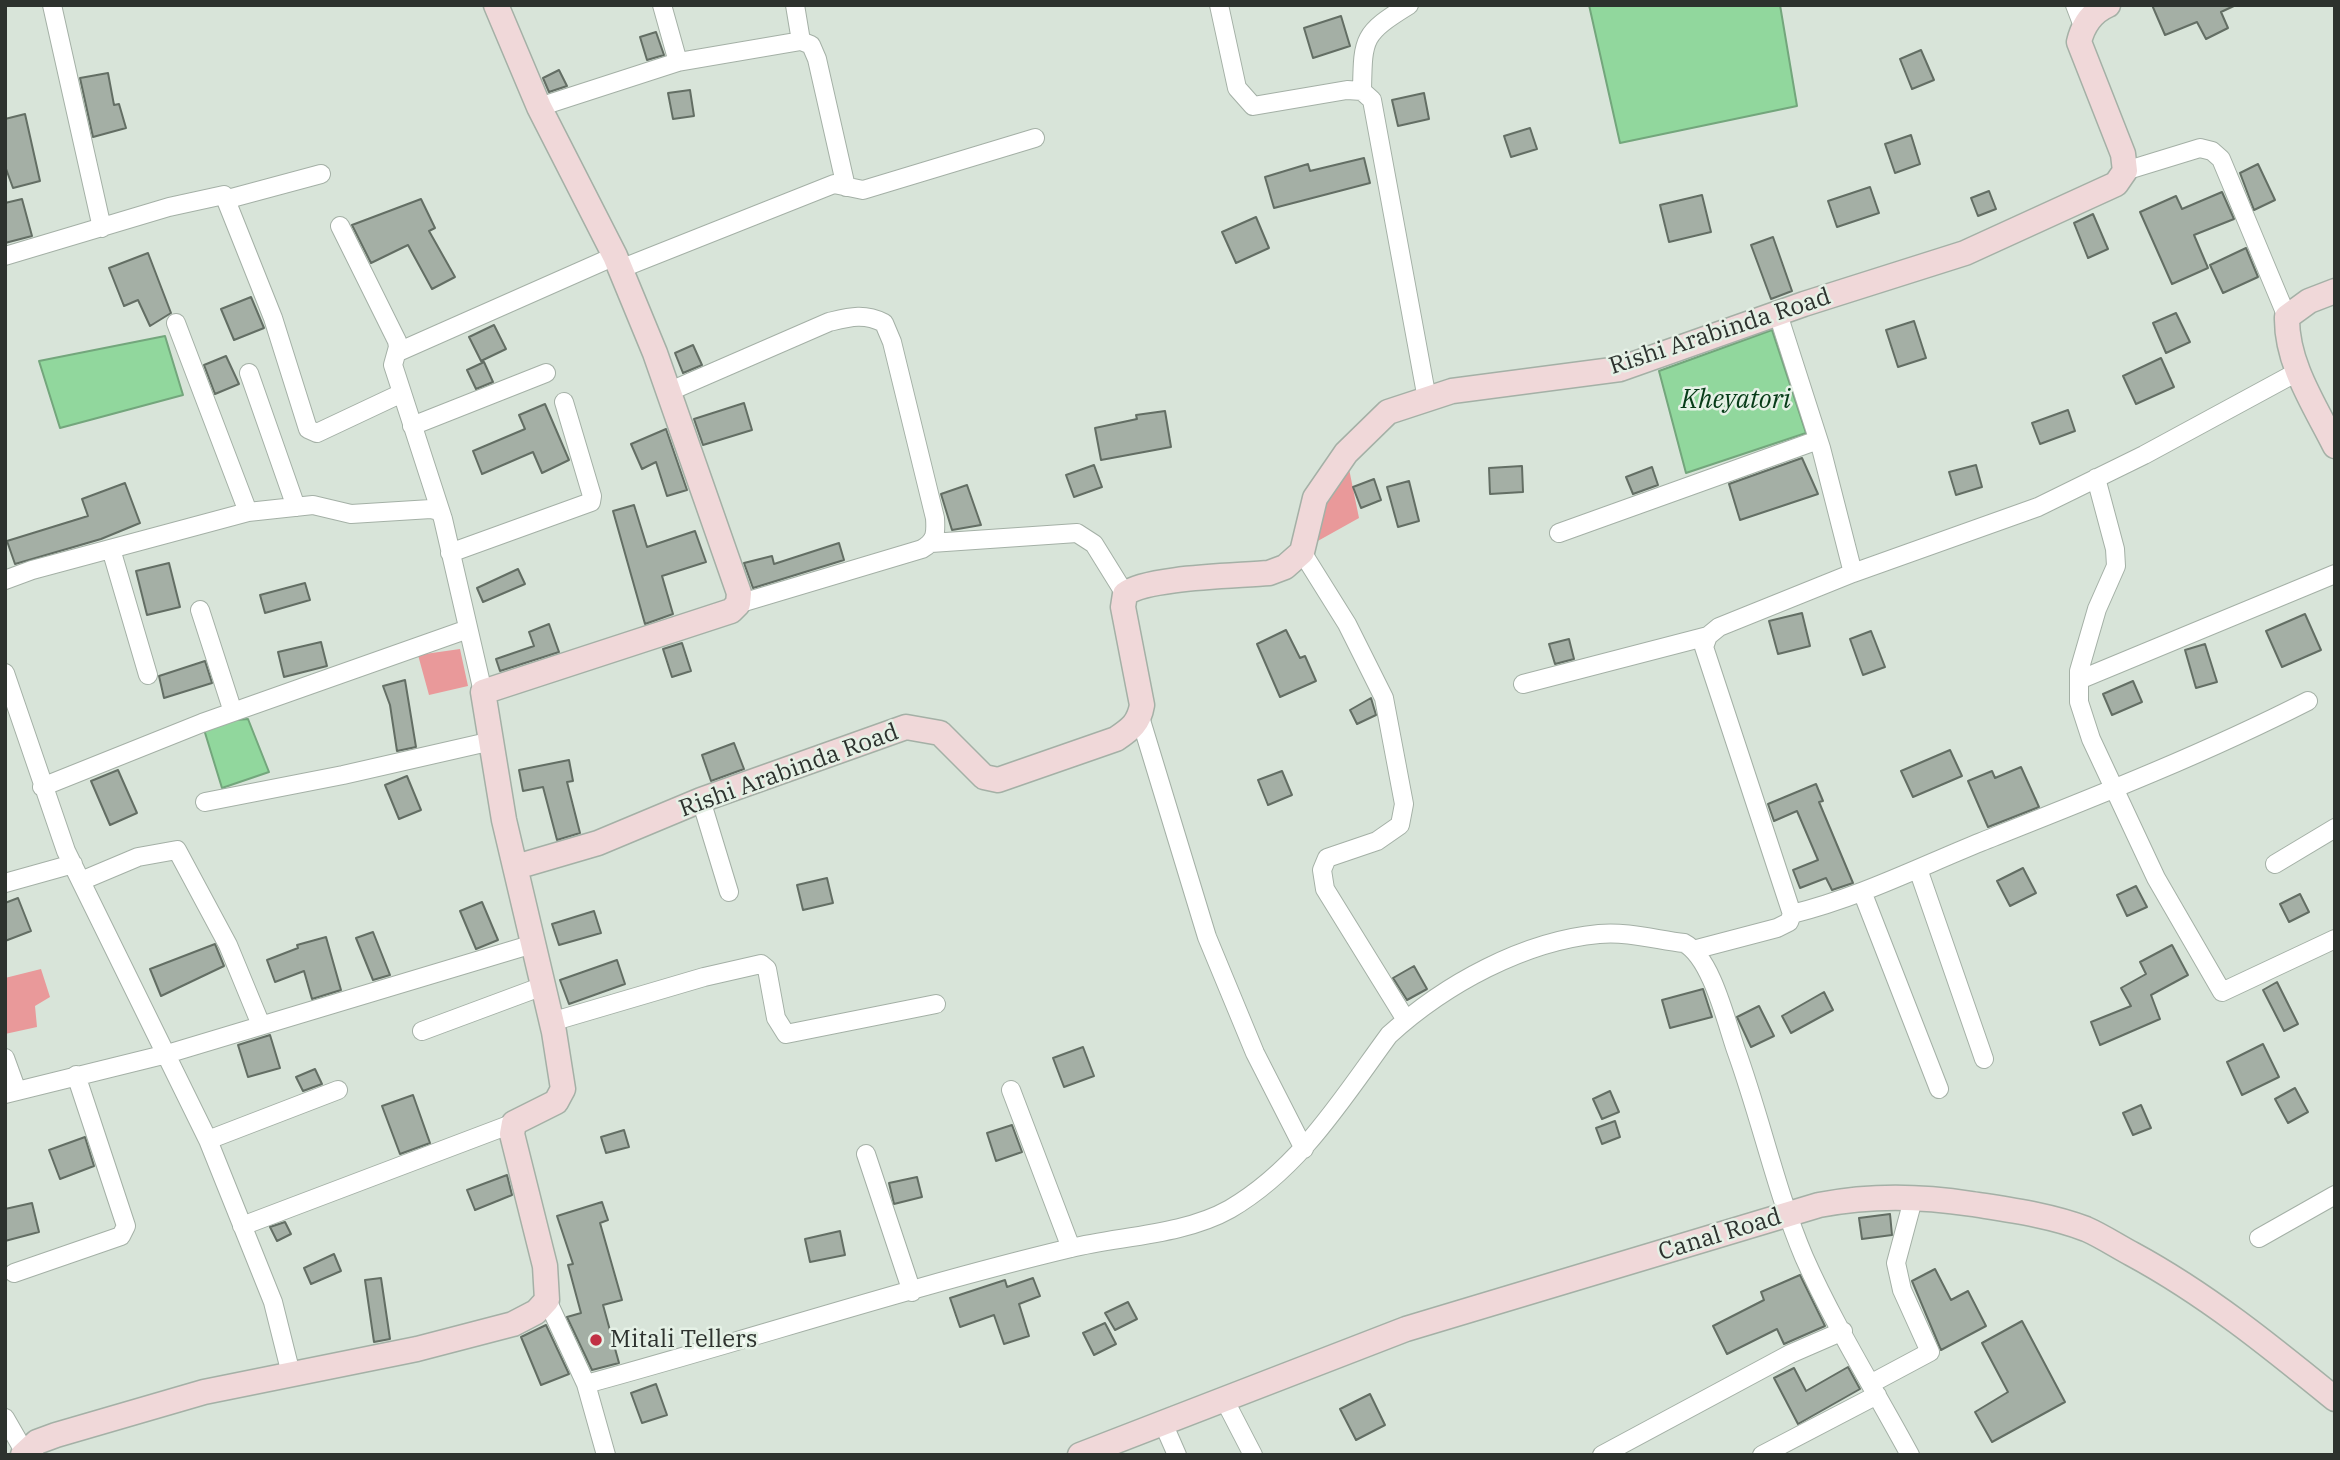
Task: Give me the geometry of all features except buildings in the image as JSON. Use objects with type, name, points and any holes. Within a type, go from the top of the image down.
[{"type":"street","points":[[52,5],[102,228]]},
{"type":"street","points":[[496,5],[539,107],[618,262],[668,392],[739,593],[738,604]]},
{"type":"street","points":[[662,5],[678,62]]},
{"type":"street","points":[[795,5],[801,41]]},
{"type":"street","points":[[1219,5],[1237,88],[1253,106],[1347,90],[1362,91],[1372,100],[1378,118],[1427,399]]},
{"type":"street","points":[[1362,91],[1363,48],[1370,33],[1409,5]]},
{"type":"street","points":[[2108,5],[2079,16],[2079,41],[2123,154],[2125,171],[2200,148],[2212,151],[2221,159],[2287,317],[2286,334],[2299,371],[2335,446]]},
{"type":"street","points":[[539,107],[678,62],[801,41],[811,46],[817,59],[846,187]]},
{"type":"street","points":[[398,352],[618,262],[834,184],[863,190],[1035,138]]},
{"type":"street","name":"Rishi Arabinda Road","points":[[1302,552],[1315,498],[1346,453],[1388,412],[1452,391],[1620,369],[1965,253],[2085,200],[2116,184],[2125,171]]},
{"type":"street","points":[[5,256],[220,195],[228,199],[321,174]]},
{"type":"street","points":[[228,199],[272,318],[308,429],[317,433],[402,393]]},
{"type":"street","points":[[242,1226],[514,1123],[556,1102],[562,1096],[551,1021],[504,820],[483,692],[439,511],[393,365],[398,352],[397,341],[340,226]]},
{"type":"street","points":[[2287,317],[2309,301],[2335,291]]},
{"type":"street","points":[[1778,314],[1818,440],[1853,573]]},
{"type":"street","points":[[483,692],[688,628],[731,611],[738,604],[922,549],[931,543],[936,534],[935,518],[892,342],[884,323],[861,316],[829,322],[668,392]]},
{"type":"street","points":[[176,323],[248,512]]},
{"type":"street","points":[[1523,684],[1708,636],[1719,627],[1853,573],[2038,507],[2299,371]]},
{"type":"street","points":[[249,373],[296,507]]},
{"type":"street","points":[[412,426],[546,373]]},
{"type":"street","points":[[450,553],[591,502],[592,496],[564,402]]},
{"type":"street","points":[[1559,533],[1818,440]]},
{"type":"street","points":[[2096,478],[2115,549],[2116,566],[2097,610],[2079,680],[2079,702],[2087,726],[2156,878],[2222,992],[2335,939]]},
{"type":"street","points":[[5,580],[32,570],[248,512],[323,506],[351,514],[431,509],[439,511]]},
{"type":"street","points":[[931,543],[1077,533],[1094,544],[1125,594],[1123,607],[1142,705],[1140,718],[1207,937],[1255,1053],[1304,1149]]},
{"type":"street","points":[[111,549],[148,676]]},
{"type":"street","points":[[1125,594],[1133,588],[1158,583],[1269,573],[1285,566],[1302,552],[1347,624],[1384,698],[1404,804],[1400,825],[1377,841],[1327,858],[1322,870],[1325,890],[1406,1020]]},
{"type":"street","points":[[2079,680],[2335,574]]},
{"type":"street","points":[[200,610],[233,712]]},
{"type":"street","points":[[42,787],[233,712],[468,629]]},
{"type":"street","points":[[586,1384],[1071,1248],[1181,1226],[1228,1210],[1270,1180],[1304,1149],[1390,1035],[1406,1020],[1461,984],[1527,950],[1600,934],[1684,943],[1697,949],[1777,928],[1789,922],[1793,914],[1704,647],[1708,636]]},
{"type":"street","points":[[5,673],[11,716],[73,864],[208,1140],[273,1302],[291,1374]]},
{"type":"street","points":[[1793,914],[1863,894],[2199,755],[2308,701]]},
{"type":"street","name":"Rishi Arabinda Road","points":[[516,867],[598,843],[701,800],[906,727],[940,733],[984,777],[998,780],[1116,739],[1133,728],[1140,718]]},
{"type":"street","points":[[205,802],[344,775],[492,741]]},
{"type":"street","points":[[701,800],[729,892]]},
{"type":"street","points":[[2275,864],[2335,828]]},
{"type":"street","points":[[81,881],[138,857],[177,850],[228,945],[261,1026]]},
{"type":"street","points":[[5,883],[73,864]]},
{"type":"street","points":[[1918,869],[1984,1059]]},
{"type":"street","points":[[1863,894],[1939,1089]]},
{"type":"street","points":[[5,1058],[11,1093],[167,1054],[533,944]]},
{"type":"street","points":[[1697,949],[1747,1080],[1785,1208],[1805,1259],[1910,1455]]},
{"type":"street","points":[[551,1021],[704,977],[761,964],[767,969],[776,1018],[786,1034],[936,1004]]},
{"type":"street","points":[[422,1031],[543,986]]},
{"type":"street","points":[[14,1273],[121,1236],[125,1232],[126,1226],[76,1075]]},
{"type":"street","points":[[208,1140],[338,1090]]},
{"type":"street","points":[[1012,1090],[1071,1248]]},
{"type":"street","points":[[514,1123],[512,1134],[545,1266],[547,1300],[586,1384],[606,1455]]},
{"type":"street","points":[[866,1154],[912,1292]]},
{"type":"street","points":[[2259,1238],[2335,1195]]},
{"type":"street","points":[[1762,1455],[1875,1389],[1930,1352],[1902,1290],[1896,1264],[1914,1196]]},
{"type":"street","name":"Canal Road","points":[[1080,1455],[1406,1329],[1785,1208],[1864,1198],[1914,1196],[2002,1208],[2050,1218],[2088,1230],[2149,1263],[2231,1315],[2335,1399]]},
{"type":"street","points":[[5,1418],[23,1453],[56,1434],[192,1395],[417,1349],[513,1324],[536,1312],[547,1300]]},
{"type":"street","points":[[1602,1455],[1790,1354],[1843,1331]]},
{"type":"street","points":[[1224,1399],[1253,1455]]},
{"type":"street","points":[[1163,1423],[1177,1455]]},
{"type":"shaded area","points":[[1347,459],[1359,518],[1316,542],[1315,498]]},
{"type":"shaded area","points":[[460,649],[468,686],[429,695],[418,655]]},
{"type":"shaded area","points":[[41,969],[50,997],[35,1006],[37,1027],[5,1034],[5,978]]},
{"type":"water","points":[[1589,5],[1780,5],[1797,106],[1620,143]]},
{"type":"water","name":"Kheyatori","points":[[1772,330],[1806,433],[1686,473],[1659,371]]},
{"type":"water","points":[[165,336],[183,395],[60,428],[39,361]]},
{"type":"water","points":[[248,719],[269,772],[222,788],[202,723]]},
{"type":"place","name":"Mitali Tellers","points":[[596,1340]]}]
